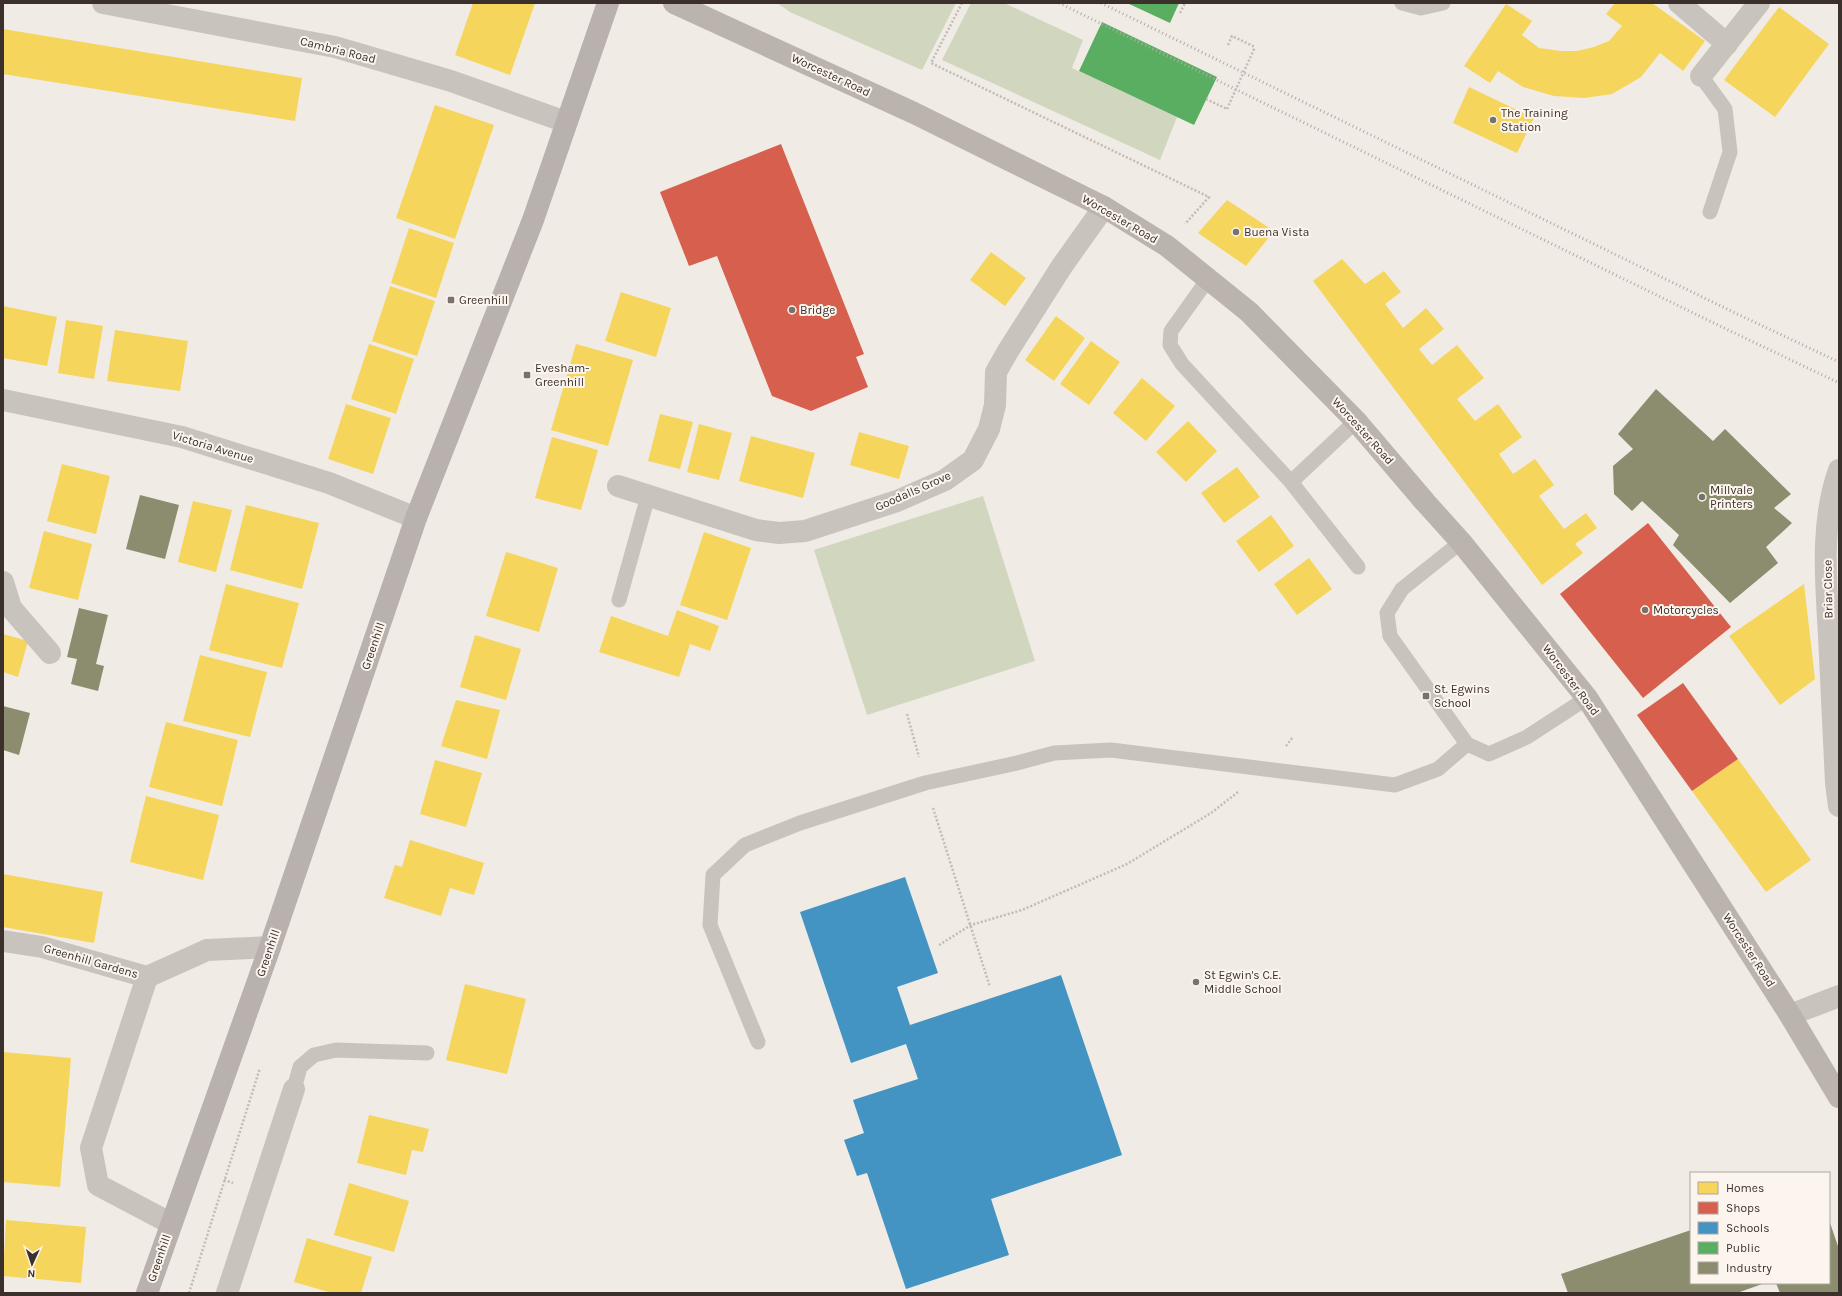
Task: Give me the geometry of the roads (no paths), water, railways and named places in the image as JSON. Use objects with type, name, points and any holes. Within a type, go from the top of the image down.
[{"type":"main road","name":"Greenhill","points":[[147,1293],[170,1223],[270,947],[416,518],[534,220],[566,122],[608,3]]},
{"type":"main road","name":"Worcester Road","points":[[674,3],[914,113],[1104,207],[1167,246],[1249,312],[1356,421],[1461,542],[1587,698],[1790,1015],[1839,1097]]},
{"type":"street","name":"Cambria Road","points":[[103,3],[334,47],[451,81],[566,122]]},
{"type":"street","points":[[1679,3],[1727,44]]},
{"type":"street","points":[[1701,76],[1759,3]]},
{"type":"street","name":"Goodalls Grove","points":[[618,486],[756,530],[779,533],[805,531],[897,500],[945,480],[973,460],[989,429],[995,406],[996,372],[1062,266],[1104,207]]},
{"type":"street","name":"Victoria Avenue","points":[[3,400],[182,437],[329,483],[416,518]]},
{"type":"street","name":"Briar Close","points":[[1839,470],[1835,480],[1827,524],[1827,595],[1839,806]]},
{"type":"street","points":[[3,582],[11,608],[50,652]]},
{"type":"street","name":"Greenhill Gardens","points":[[3,941],[42,947],[147,977],[207,950],[270,947]]},
{"type":"street","points":[[147,977],[91,1148],[98,1185],[170,1223]]},
{"type":"street","points":[[1790,1015],[1839,996]]},
{"type":"street","points":[[227,1293],[294,1089]]},
{"type":"lane","points":[[1402,3],[1421,8],[1443,3]]},
{"type":"lane","points":[[1701,76],[1725,109],[1730,152],[1710,212]]},
{"type":"lane","points":[[1208,279],[1171,330],[1170,345],[1182,364],[1291,482],[1358,567]]},
{"type":"lane","points":[[1291,482],[1356,421]]},
{"type":"lane","points":[[619,600],[648,496]]},
{"type":"lane","points":[[1461,542],[1402,589],[1387,613],[1390,636],[1467,744],[1489,754],[1527,737],[1587,698]]},
{"type":"lane","points":[[758,1042],[710,925],[713,875],[745,845],[800,824],[925,783],[1017,763],[1054,753],[1111,750],[1395,785],[1438,769],[1467,744]]},
{"type":"lane","points":[[294,1089],[300,1067],[314,1055],[336,1050],[427,1053]]},
{"type":"railway","points":[[1059,3],[1839,383]]},
{"type":"railway","points":[[1101,3],[1733,312],[1839,362]]},
{"type":"place","name":"The Training Station","points":[[1493,120]]},
{"type":"place","name":"Buena Vista","points":[[1236,232]]},
{"type":"place","name":"Greenhill","points":[[451,300]]},
{"type":"place","name":"Bridge","points":[[792,310]]},
{"type":"place","name":"Evesham- Greenhill","points":[[527,375]]},
{"type":"place","name":"Millvale Printers","points":[[1702,497]]},
{"type":"place","name":"Motorcycles","points":[[1645,610]]},
{"type":"place","name":"St. Egwins School","points":[[1426,696]]},
{"type":"place","name":"St Egwin's C.E. Middle School","points":[[1196,982]]}]
